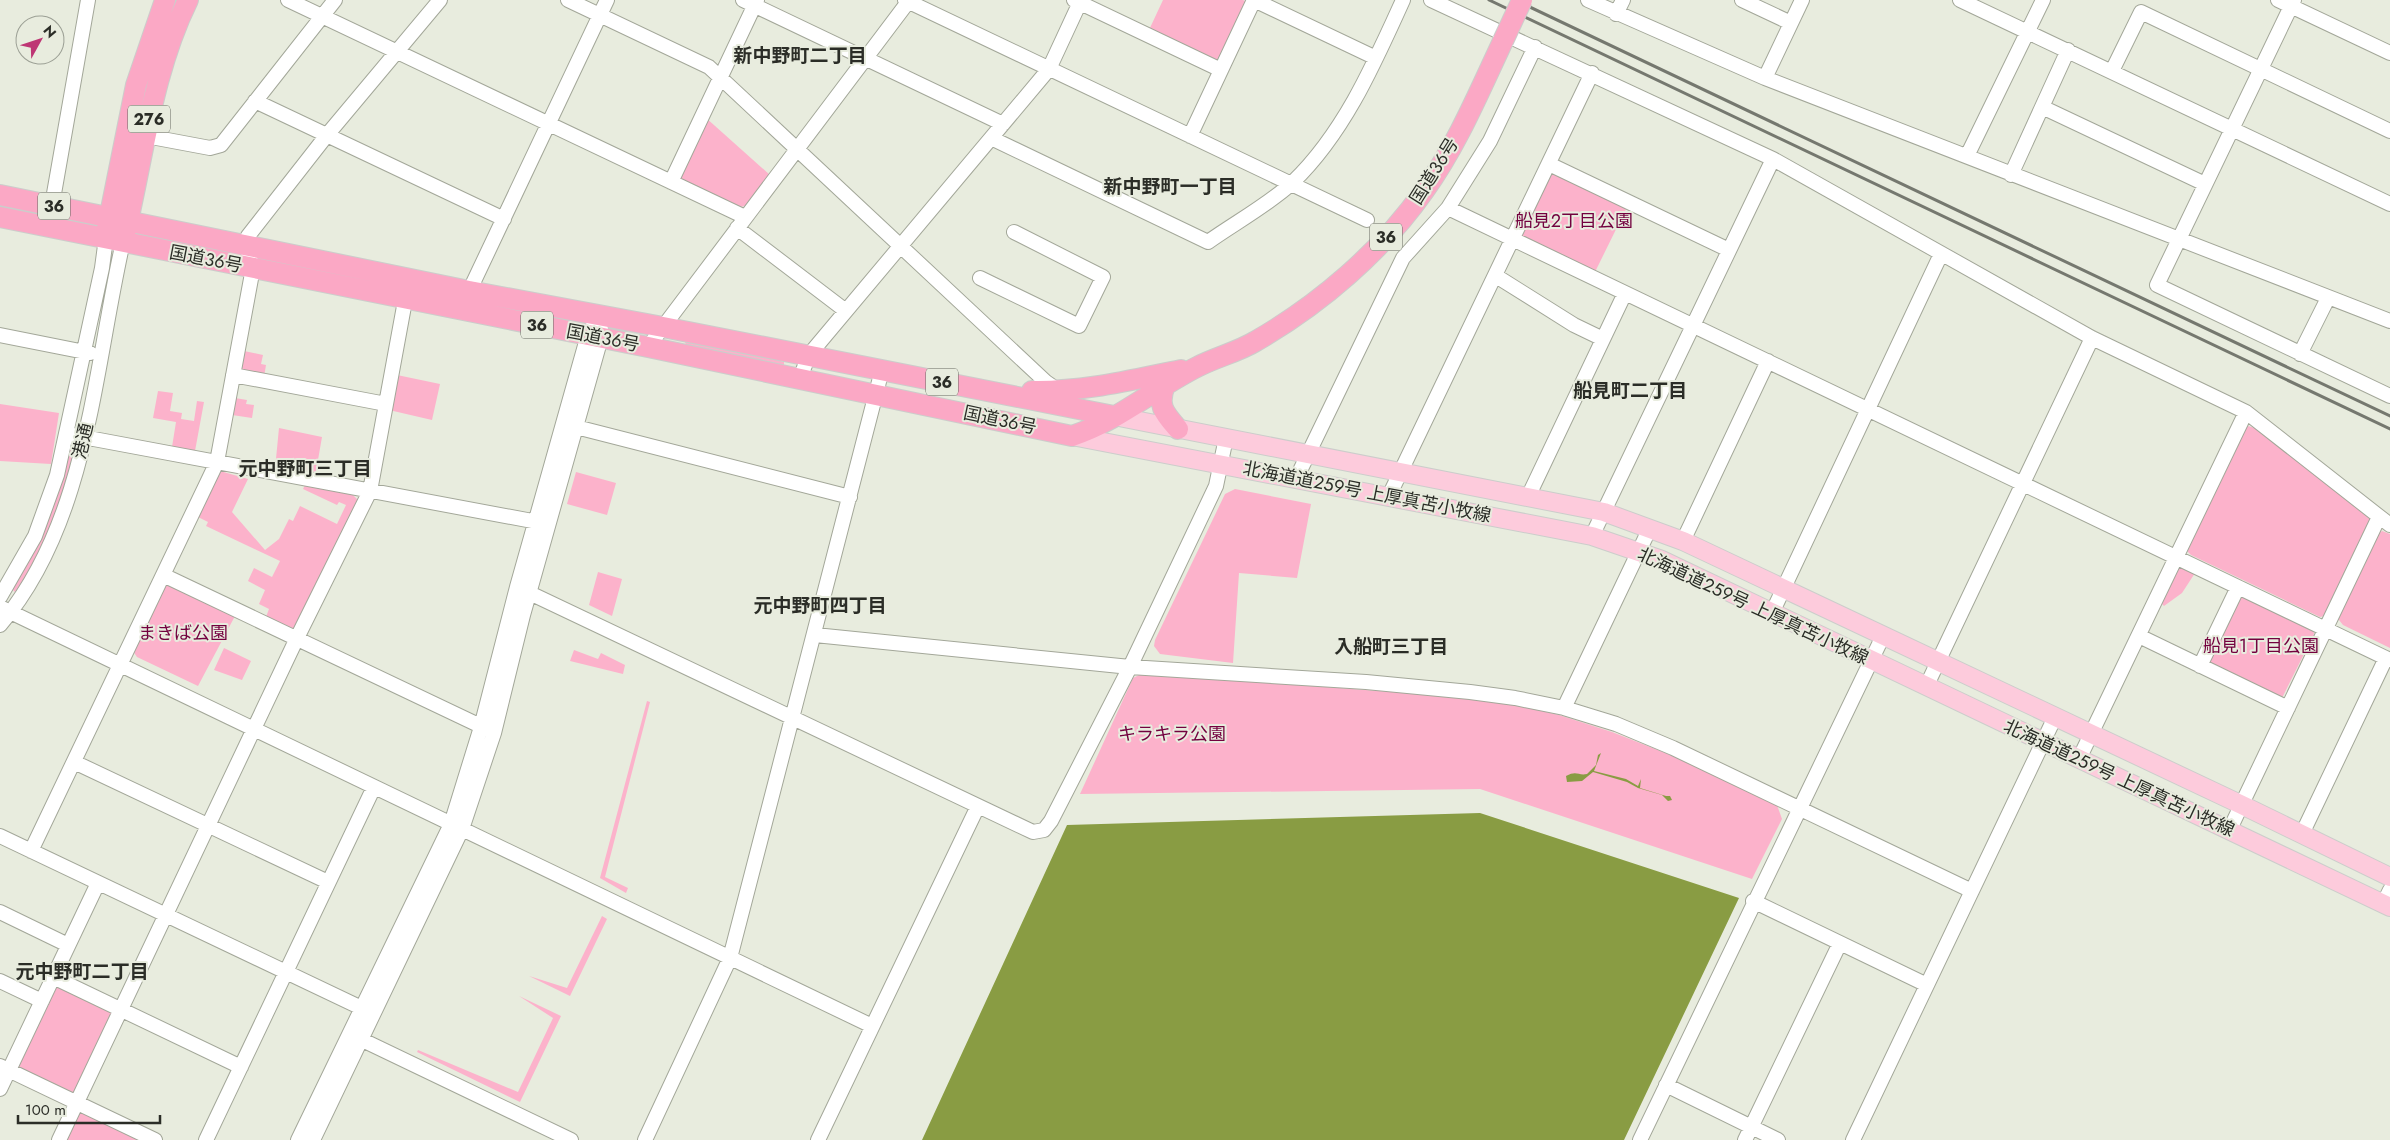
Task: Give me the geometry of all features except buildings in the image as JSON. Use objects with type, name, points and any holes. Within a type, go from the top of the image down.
[{"type":"highway","name":"276","points":[[115,240],[109,217],[136,85],[165,0]]},
{"type":"highway","name":"276","points":[[115,240],[128,221],[158,80],[188,0]]},
{"type":"highway","name":"国道36号","points":[[0,217],[800,378],[1072,436],[1094,429],[1110,417],[1198,366],[1255,342],[1301,312],[1354,269],[1399,224],[1425,190],[1449,152],[1522,0]]},
{"type":"highway","name":"国道36号","points":[[0,195],[409,279],[809,355],[1110,417]]},
{"type":"highway","name":"国道36号","points":[[983,390],[1059,391],[1101,387],[1198,366]]},
{"type":"highway","name":"36","points":[[1110,417],[1113,396],[1122,387],[1135,379]]},
{"type":"highway","points":[[1165,385],[1160,396],[1163,412],[1178,429]]},
{"type":"main road","name":"北海道道259号 上厚真苫小牧線","points":[[1110,417],[1604,512],[1650,528],[1683,541],[1783,590],[1938,661],[2390,877]]},
{"type":"main road","points":[[1110,417],[1122,445]]},
{"type":"main road","name":"北海道道259号 上厚真苫小牧線","points":[[1072,436],[1592,536],[1662,560],[2229,831],[2388,900]]},
{"type":"street","points":[[52,205],[88,0]]},
{"type":"street","points":[[288,0],[671,182],[741,223],[846,311]]},
{"type":"street","points":[[146,136],[216,148],[221,145],[335,0]]},
{"type":"street","points":[[31,851],[217,462],[253,268],[246,245],[251,228],[440,0]]},
{"type":"street","points":[[568,0],[709,67],[1046,382],[1059,391]]},
{"type":"street","points":[[461,310],[607,0]]},
{"type":"street","points":[[1190,136],[1254,0],[1376,58]]},
{"type":"street","points":[[991,138],[1208,242],[1291,184],[1314,160],[1336,131],[1376,58],[1403,0]]},
{"type":"street","points":[[1431,0],[1592,73],[1772,159],[2092,338],[2246,412],[2384,521],[2325,629],[2229,831]]},
{"type":"street","points":[[1588,0],[1616,14],[1765,78],[2390,321]]},
{"type":"street","points":[[1616,14],[1622,0]]},
{"type":"street","points":[[1742,0],[1791,23]]},
{"type":"street","points":[[1765,78],[1802,0]]},
{"type":"street","points":[[1960,0],[2390,204]]},
{"type":"street","points":[[1967,156],[2043,0]]},
{"type":"street","points":[[2278,0],[2292,3],[2390,53]]},
{"type":"street","points":[[648,347],[866,58],[906,1],[1367,220]]},
{"type":"street","points":[[800,378],[809,355],[1049,69],[1078,1],[1221,70]]},
{"type":"street","points":[[671,182],[721,77],[751,2],[1003,124]]},
{"type":"street","points":[[2292,3],[2157,285],[2390,396]]},
{"type":"street","points":[[2112,71],[2144,6],[2261,69],[2390,132]]},
{"type":"street","points":[[1296,478],[1402,258],[1448,208],[1490,142],[1535,47]]},
{"type":"street","points":[[2011,175],[2068,50]]},
{"type":"street","points":[[1390,496],[1592,73]]},
{"type":"street","points":[[256,101],[504,219]]},
{"type":"street","points":[[2042,107],[2205,184]]},
{"type":"street","points":[[1592,536],[1772,159]]},
{"type":"street","points":[[1549,164],[1729,250]]},
{"type":"street","points":[[1448,208],[2388,659],[2302,834]]},
{"type":"street","points":[[980,278],[1079,326],[1103,277],[1014,232]]},
{"type":"street","name":"港通","points":[[0,597],[34,536],[57,475],[102,268],[115,240]]},
{"type":"street","name":"港通","points":[[0,625],[5,610],[42,558],[68,499],[85,438],[101,355],[115,240]]},
{"type":"street","points":[[1772,613],[1940,254]]},
{"type":"street","points":[[1496,276],[1574,325],[1603,339]]},
{"type":"street","points":[[59,1140],[297,638],[370,490],[409,279]]},
{"type":"street","points":[[1528,497],[1625,293]]},
{"type":"street","points":[[2300,354],[2328,298]]},
{"type":"street","points":[[542,523],[576,427],[600,316]]},
{"type":"street","points":[[0,335],[101,355]]},
{"type":"street","points":[[456,826],[481,727],[523,590],[595,337]]},
{"type":"street","points":[[1926,687],[2092,338]]},
{"type":"street","points":[[1683,541],[1768,361]]},
{"type":"street","points":[[645,1140],[730,958],[794,718],[882,370]]},
{"type":"street","points":[[233,375],[386,404]]},
{"type":"street","points":[[2079,760],[2246,412]]},
{"type":"street","points":[[576,427],[850,497]]},
{"type":"street","points":[[67,434],[542,523]]},
{"type":"street","points":[[523,590],[1033,832],[1044,830],[1051,821],[1130,668],[1216,486],[1226,438]]},
{"type":"street","points":[[1564,708],[1650,528]]},
{"type":"street","points":[[163,575],[494,733]]},
{"type":"street","points":[[2200,666],[2238,586]]},
{"type":"street","points":[[298,1140],[368,1011],[456,826],[494,733],[523,590]]},
{"type":"street","points":[[5,610],[872,1026]]},
{"type":"street","points":[[815,635],[1130,668],[1366,682],[1515,698],[1564,708],[1624,728],[1799,808],[1972,891]]},
{"type":"street","points":[[1640,1140],[1883,636]]},
{"type":"street","points":[[2139,636],[2288,708]]},
{"type":"street","points":[[1853,1140],[2055,717]]},
{"type":"street","points":[[74,762],[328,882]]},
{"type":"street","points":[[206,1140],[374,787]]},
{"type":"street","points":[[818,1140],[978,806]]},
{"type":"street","points":[[0,836],[368,1011]]},
{"type":"street","points":[[0,1090],[5,1068],[42,1002],[98,883]]},
{"type":"street","points":[[1754,901],[1927,985]]},
{"type":"street","points":[[0,912],[68,945]]},
{"type":"street","points":[[1745,1140],[1840,943]]},
{"type":"street","points":[[53,978],[240,1067]]},
{"type":"street","points":[[0,982],[42,1002]]},
{"type":"street","points":[[313,1140],[355,1036]]},
{"type":"street","points":[[355,1036],[571,1140]]},
{"type":"street","points":[[5,1068],[155,1140]]},
{"type":"street","points":[[1666,1085],[1778,1140]]},
{"type":"green space","points":[[1163,0],[1243,0],[1247,2],[1219,63],[1149,30]]},
{"type":"green space","points":[[705,117],[770,175],[747,205],[741,207],[678,178]]},
{"type":"green space","name":"船見2丁目公園","points":[[1551,170],[1627,207],[1595,272],[1522,236]]},
{"type":"green space","points":[[685,342],[758,354],[784,362],[784,365],[686,345]]},
{"type":"green space","points":[[244,351],[263,355],[261,364],[266,365],[264,377],[243,372],[240,367]]},
{"type":"green space","points":[[397,375],[440,384],[432,420],[389,410]]},
{"type":"green space","points":[[158,391],[173,393],[170,411],[182,413],[181,419],[194,421],[197,401],[204,402],[195,451],[172,447],[176,422],[153,418]]},
{"type":"green space","points":[[235,398],[247,400],[246,404],[254,405],[252,418],[232,415]]},
{"type":"green space","points":[[0,404],[59,413],[51,464],[0,461]]},
{"type":"green space","points":[[2248,426],[2255,428],[2366,512],[2370,519],[2369,525],[2324,616],[2320,617],[2191,555],[2187,551],[2243,429]]},
{"type":"green space","points":[[279,428],[322,437],[315,477],[275,469]]},
{"type":"green space","points":[[75,446],[58,512],[34,564],[15,592],[12,589],[62,480],[70,448]]},
{"type":"green space","points":[[220,471],[248,479],[232,512],[265,550],[279,539],[289,519],[293,521],[300,506],[337,524],[346,505],[339,502],[337,505],[303,489],[305,485],[353,495],[358,500],[297,627],[292,629],[266,617],[269,609],[259,604],[265,590],[248,581],[254,568],[272,577],[280,561],[206,526],[208,522],[198,517]]},
{"type":"green space","points":[[576,472],[616,483],[607,515],[567,504]]},
{"type":"green space","points":[[1235,489],[1311,504],[1297,578],[1239,573],[1233,663],[1160,654],[1154,646],[1155,640],[1225,494]]},
{"type":"green space","points":[[2382,531],[2390,534],[2390,648],[2343,625],[2339,620],[2339,615],[2377,535]]},
{"type":"green space","points":[[2181,566],[2195,573],[2182,593],[2164,606],[2162,604],[2177,569]]},
{"type":"green space","points":[[598,572],[622,579],[612,616],[589,605]]},
{"type":"green space","name":"まきば公園","points":[[166,581],[235,616],[198,686],[137,657],[133,651]]},
{"type":"green space","name":"船見1丁目公園","points":[[2240,592],[2313,630],[2314,634],[2282,698],[2206,663]]},
{"type":"green space","points":[[224,648],[251,661],[242,680],[214,670]]},
{"type":"green space","points":[[574,650],[598,659],[601,653],[625,665],[623,674],[570,661]]},
{"type":"green space","name":"キラキラ公園","points":[[1143,673],[1471,698],[1559,715],[1612,732],[1668,754],[1777,805],[1782,819],[1752,879],[1480,789],[1080,794],[1133,678]]},
{"type":"green space","points":[[647,701],[650,702],[605,877],[628,888],[626,893],[600,878]]},
{"type":"green space","points":[[602,916],[607,919],[570,996],[529,976],[567,988]]},
{"type":"green space","points":[[53,985],[111,1013],[113,1021],[77,1094],[70,1095],[15,1068]]},
{"type":"green space","points":[[519,996],[561,1016],[520,1102],[417,1052],[418,1050],[518,1092],[553,1018]]},
{"type":"green space","points":[[79,1110],[143,1140],[65,1140]]},
{"type":"shaded area","points":[[1601,753],[1594,771],[1626,779],[1638,786],[1641,779],[1640,788],[1670,796],[1672,800],[1668,801],[1662,795],[1638,788],[1627,782],[1593,772],[1582,781],[1567,782],[1566,776],[1570,774],[1587,774],[1596,765],[1598,755]]},
{"type":"shaded area","points":[[1480,813],[1739,898],[1624,1140],[922,1140],[1067,825]]},
{"type":"railway","points":[[1489,0],[2390,429]]},
{"type":"railway","points":[[1515,0],[2390,416]]},
{"type":"district","name":"新中野町二丁目","points":[[800,55]]},
{"type":"district","name":"新中野町一丁目","points":[[1170,186]]},
{"type":"district","name":"船見町二丁目","points":[[1630,390]]},
{"type":"district","name":"元中野町三丁目","points":[[305,468]]},
{"type":"district","name":"元中野町四丁目","points":[[820,605]]},
{"type":"district","name":"入船町三丁目","points":[[1391,646]]},
{"type":"district","name":"元中野町二丁目","points":[[82,971]]}]
